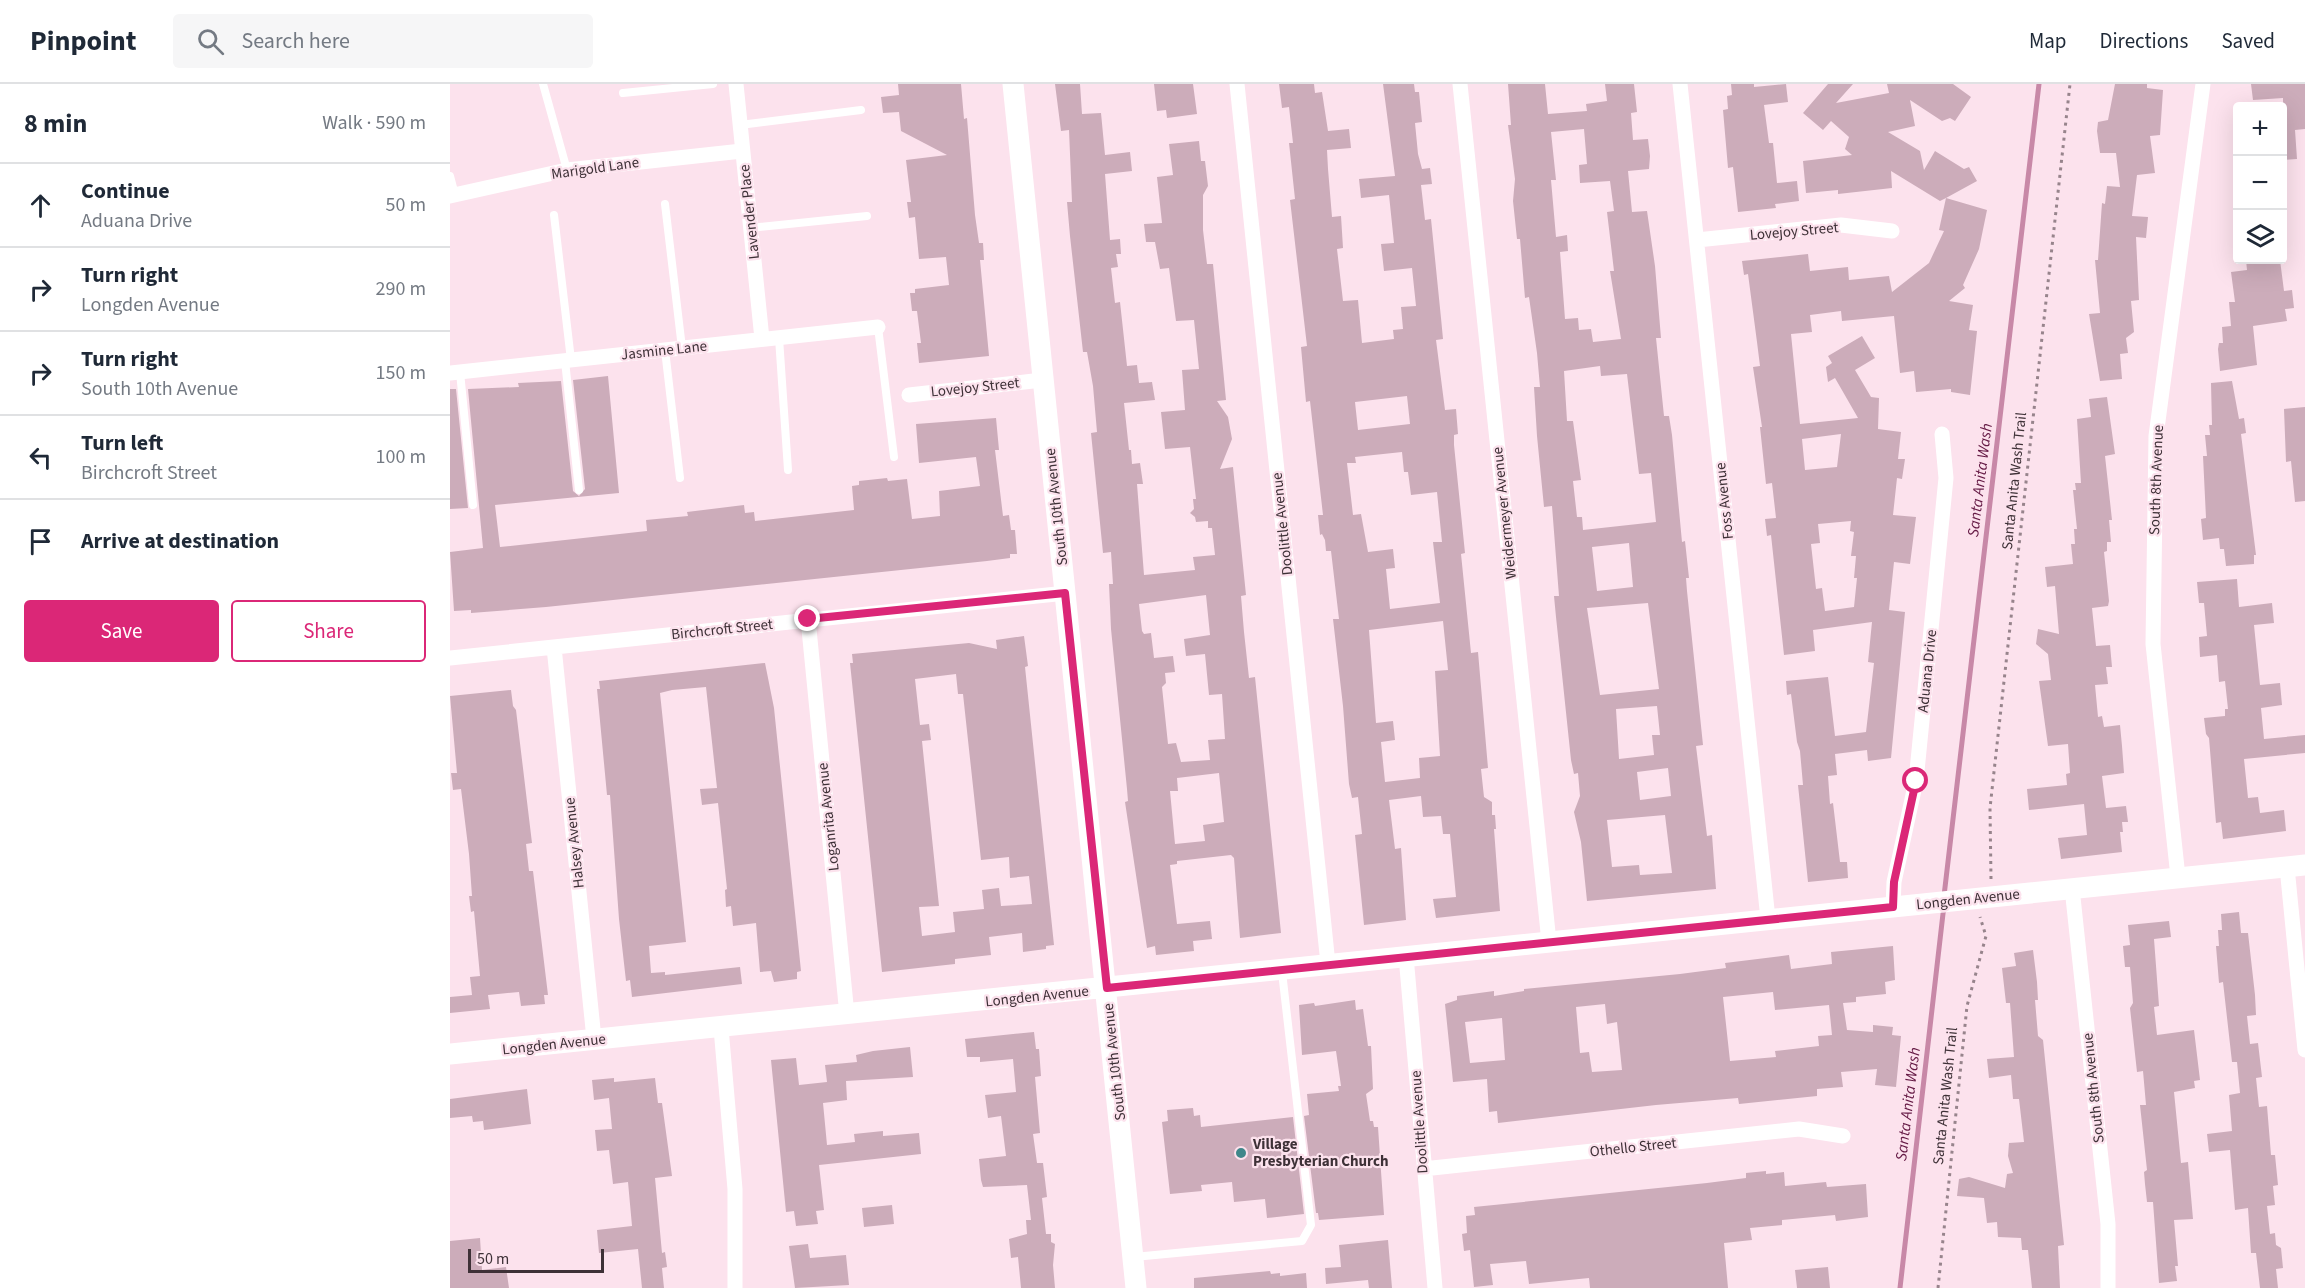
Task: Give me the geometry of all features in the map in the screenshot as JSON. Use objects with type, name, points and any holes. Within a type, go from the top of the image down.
[{"type":"street","name":"Lavender Place","points":[[736,84],[762,339]]},
{"type":"street","name":"South 10th Avenue","points":[[1013,84],[1136,1288]]},
{"type":"street","name":"Doolittle Avenue","points":[[1237,84],[1328,964]]},
{"type":"street","name":"Weidermeyer Avenue","points":[[1460,84],[1549,942]]},
{"type":"street","name":"Foss Avenue","points":[[1680,84],[1768,919]]},
{"type":"street","name":"South 8th Avenue","points":[[2178,877],[2153,644],[2156,436],[2203,84]]},
{"type":"street","name":"Marigold Lane","points":[[452,196],[567,170],[742,151]]},
{"type":"street","name":"Lovejoy Street","points":[[1696,240],[1841,225],[1892,231]]},
{"type":"street","name":"Jasmine Lane","points":[[455,372],[878,327]]},
{"type":"street","name":"Lovejoy Street","points":[[909,395],[1042,380]]},
{"type":"street","name":"Aduana Drive","points":[[1893,907],[1894,882],[1916,781],[1946,478],[1942,434]]},
{"type":"street","name":"Birchcroft Street","points":[[450,658],[1065,593]]},
{"type":"street","name":"Loganrita Avenue","points":[[808,619],[847,1015]]},
{"type":"street","name":"Halsey Avenue","points":[[554,647],[594,1039]]},
{"type":"street","name":"Longden Avenue","points":[[450,1054],[722,1028],[1768,919],[1933,903],[1972,905],[2072,888],[2296,866]]},
{"type":"street","points":[[2296,866],[2305,1050]]},
{"type":"street","name":"South 8th Avenue","points":[[2072,888],[2108,1224],[2108,1288]]},
{"type":"street","name":"Doolittle Avenue","points":[[1406,956],[1435,1288]]},
{"type":"street","points":[[722,1028],[735,1189],[735,1288]]},
{"type":"street","name":"Othello Street","points":[[1423,1169],[1799,1129],[1843,1136]]},
{"type":"lane","points":[[543,84],[567,170]]},
{"type":"lane","points":[[623,93],[712,84]]},
{"type":"lane","points":[[740,125],[861,110]]},
{"type":"lane","points":[[450,176],[452,196]]},
{"type":"lane","points":[[665,204],[682,348]]},
{"type":"lane","points":[[554,215],[579,490]]},
{"type":"lane","points":[[750,228],[867,216]]},
{"type":"lane","points":[[878,327],[894,457]]},
{"type":"lane","points":[[779,338],[788,470]]},
{"type":"lane","points":[[665,350],[680,478]]},
{"type":"lane","points":[[455,372],[473,505]]},
{"type":"lane","points":[[1133,1258],[1302,1241],[1311,1225],[1282,970]]},
{"type":"path","name":"Santa Anita Wash Trail","points":[[1991,881],[1990,808],[2070,84]]},
{"type":"path","name":"Santa Anita Wash Trail","points":[[1938,1288],[1967,1006],[1986,936],[1972,905]]},
{"type":"building","points":[[898,84],[961,84],[964,119],[967,118],[975,215],[979,243],[983,243],[984,260],[980,260],[989,356],[919,363],[917,343],[921,343],[917,311],[912,311],[910,293],[915,293],[915,289],[949,285],[946,257],[919,259],[915,217],[909,218],[907,202],[911,202],[906,160],[947,155],[901,131],[899,112],[883,113],[881,97],[899,95]]},
{"type":"building","points":[[1055,84],[1080,84],[1082,114],[1101,113],[1105,155],[1130,152],[1132,171],[1105,174],[1110,240],[1120,239],[1121,254],[1116,254],[1118,267],[1111,268],[1115,303],[1120,302],[1127,366],[1137,365],[1139,383],[1152,382],[1155,400],[1124,403],[1132,464],[1140,463],[1143,484],[1137,484],[1144,575],[1195,570],[1193,557],[1215,555],[1212,528],[1208,528],[1208,521],[1196,522],[1195,517],[1190,513],[1194,509],[1193,499],[1196,499],[1190,447],[1165,449],[1161,412],[1185,410],[1182,370],[1199,369],[1194,320],[1176,321],[1169,268],[1160,269],[1155,242],[1146,242],[1144,224],[1162,223],[1157,177],[1173,175],[1169,144],[1199,141],[1201,161],[1205,161],[1208,186],[1203,195],[1203,230],[1207,264],[1213,264],[1226,400],[1217,401],[1228,417],[1232,439],[1220,469],[1233,467],[1246,595],[1241,596],[1244,632],[1249,678],[1255,677],[1281,933],[1240,938],[1234,858],[1231,855],[1177,861],[1177,864],[1170,865],[1177,924],[1210,921],[1212,939],[1193,941],[1194,951],[1156,955],[1155,946],[1147,948],[1125,802],[1128,801],[1111,629],[1109,584],[1113,584],[1111,552],[1103,553],[1091,433],[1097,432],[1093,386],[1087,352],[1083,352],[1070,236],[1067,202],[1072,202],[1069,130],[1061,131]],"holes":[[[1206,595],[1210,635],[1184,639],[1186,656],[1205,654],[1209,695],[1222,694],[1225,739],[1208,740],[1210,760],[1181,762],[1176,743],[1168,744],[1162,687],[1166,683],[1165,673],[1175,672],[1173,656],[1154,658],[1151,633],[1144,634],[1142,631],[1139,604]],[[1219,773],[1224,822],[1203,825],[1205,841],[1175,844],[1170,791],[1178,791],[1177,778]]]},
{"type":"building","points":[[1154,84],[1193,84],[1197,114],[1167,118],[1166,110],[1157,111]]},
{"type":"building","points":[[1279,84],[1314,84],[1315,93],[1322,92],[1328,131],[1349,129],[1351,148],[1327,150],[1328,169],[1332,217],[1341,216],[1343,248],[1337,249],[1343,301],[1358,300],[1362,343],[1394,339],[1393,330],[1403,329],[1401,307],[1416,306],[1412,268],[1384,271],[1381,244],[1394,243],[1389,195],[1361,198],[1359,179],[1395,176],[1383,84],[1414,84],[1415,92],[1419,92],[1422,122],[1415,123],[1418,154],[1422,169],[1430,168],[1432,184],[1421,185],[1425,220],[1431,219],[1443,339],[1436,340],[1445,410],[1456,409],[1458,434],[1454,435],[1454,445],[1465,553],[1461,554],[1471,653],[1478,652],[1488,768],[1481,769],[1484,797],[1492,802],[1492,815],[1495,815],[1500,911],[1436,918],[1433,899],[1456,897],[1450,834],[1443,834],[1441,816],[1423,817],[1421,796],[1389,800],[1395,849],[1401,848],[1406,920],[1364,925],[1355,835],[1362,834],[1358,797],[1352,798],[1349,784],[1333,619],[1339,619],[1331,551],[1326,551],[1325,540],[1322,534],[1320,535],[1318,515],[1323,515],[1310,401],[1306,402],[1301,347],[1307,346],[1290,200],[1295,199],[1289,143],[1293,143],[1289,107],[1282,108]],"holes":[[[1407,396],[1410,424],[1358,430],[1355,402]],[[1402,452],[1404,472],[1408,472],[1411,495],[1437,492],[1442,542],[1433,542],[1440,603],[1390,609],[1386,569],[1395,568],[1393,549],[1368,552],[1361,514],[1353,515],[1347,463],[1356,463],[1355,457]],[[1443,621],[1448,670],[1435,671],[1440,756],[1419,758],[1420,778],[1385,782],[1381,742],[1395,740],[1393,721],[1376,723],[1369,630]]]},
{"type":"building","points":[[1508,84],[1545,84],[1548,114],[1587,111],[1586,104],[1607,101],[1605,84],[1634,84],[1637,112],[1631,113],[1633,140],[1648,139],[1650,156],[1649,169],[1628,171],[1632,212],[1647,211],[1655,266],[1661,338],[1656,338],[1664,416],[1669,416],[1672,435],[1682,542],[1685,541],[1689,578],[1686,578],[1687,591],[1703,745],[1696,746],[1707,836],[1712,835],[1716,889],[1587,901],[1581,842],[1574,812],[1580,796],[1578,773],[1574,774],[1571,760],[1554,596],[1559,596],[1552,506],[1544,507],[1537,436],[1534,387],[1540,387],[1537,353],[1529,297],[1525,298],[1520,239],[1517,239],[1513,201],[1515,179],[1508,125],[1511,125]],"holes":[[[1584,129],[1587,164],[1579,165],[1580,183],[1610,181],[1614,211],[1607,212],[1614,271],[1610,271],[1621,339],[1593,342],[1591,329],[1579,330],[1578,318],[1565,319],[1560,252],[1568,251],[1567,235],[1556,237],[1551,180],[1556,180],[1551,132]],[[1600,366],[1601,376],[1627,374],[1639,474],[1651,473],[1656,522],[1583,530],[1582,517],[1577,517],[1573,481],[1581,480],[1573,421],[1567,421],[1564,371]],[[1629,543],[1633,587],[1597,591],[1592,547]],[[1648,603],[1659,689],[1600,695],[1587,608]],[[1657,706],[1660,735],[1652,735],[1654,755],[1619,759],[1616,709]],[[1668,768],[1671,796],[1640,800],[1637,772]],[[1665,815],[1672,873],[1640,875],[1639,865],[1612,867],[1607,820]]]},
{"type":"building","points":[[1731,84],[1754,84],[1754,87],[1786,84],[1788,102],[1764,105],[1769,143],[1773,143],[1777,183],[1797,181],[1799,201],[1775,204],[1776,208],[1738,212],[1733,167],[1728,168],[1723,110],[1728,109],[1727,96],[1732,95]]},
{"type":"building","points":[[1828,84],[1853,84],[1836,103],[1889,93],[1887,84],[1953,84],[1971,97],[1955,121],[1950,118],[1942,121],[1910,100],[1915,126],[1888,132],[1920,151],[1924,170],[1935,151],[1964,169],[1969,167],[1977,181],[1940,201],[1891,171],[1892,188],[1838,194],[1838,190],[1806,193],[1803,161],[1852,155],[1845,149],[1849,137],[1831,121],[1823,130],[1803,113]]},
{"type":"building","points":[[2115,84],[2147,84],[2147,88],[2163,90],[2160,135],[2150,136],[2155,173],[2137,175],[2132,216],[2148,217],[2146,238],[2136,237],[2139,300],[2131,301],[2134,332],[2126,338],[2128,353],[2120,354],[2122,379],[2100,381],[2089,314],[2100,313],[2095,260],[2098,260],[2102,203],[2105,204],[2107,186],[2120,187],[2116,153],[2100,153],[2097,131],[2098,122],[2108,120]]},
{"type":"building","points":[[2251,84],[2305,84],[2305,129],[2295,130],[2297,159],[2287,160],[2287,102],[2283,102],[2283,98],[2253,100]]},
{"type":"building","points":[[1946,198],[1987,210],[1979,249],[1963,285],[1965,288],[1949,301],[1973,305],[1969,330],[1977,331],[1970,395],[1951,392],[1951,389],[1916,392],[1914,371],[1900,373],[1894,316],[1842,321],[1841,311],[1810,315],[1812,332],[1791,334],[1800,424],[1858,418],[1835,378],[1828,382],[1826,367],[1832,363],[1828,356],[1862,336],[1875,358],[1855,370],[1871,397],[1879,398],[1878,429],[1901,432],[1898,459],[1905,459],[1902,479],[1897,478],[1893,515],[1916,517],[1910,564],[1894,562],[1889,610],[1905,612],[1891,758],[1868,761],[1867,750],[1835,754],[1837,775],[1828,776],[1830,804],[1833,803],[1840,862],[1847,862],[1848,878],[1808,882],[1798,785],[1803,785],[1800,751],[1791,694],[1787,695],[1786,681],[1828,677],[1835,736],[1866,732],[1874,663],[1868,662],[1872,622],[1813,630],[1815,651],[1784,655],[1771,535],[1767,536],[1765,519],[1776,518],[1772,483],[1766,484],[1760,427],[1762,427],[1753,367],[1760,366],[1748,274],[1744,275],[1742,261],[1808,254],[1810,271],[1848,267],[1849,280],[1889,276],[1892,292],[1929,263],[1944,231],[1939,230]],"holes":[[[1841,434],[1837,467],[1805,470],[1802,439]],[[1851,521],[1850,531],[1854,532],[1851,556],[1856,556],[1854,578],[1857,578],[1854,607],[1825,611],[1822,588],[1816,589],[1811,544],[1820,543],[1818,524]]]},
{"type":"building","points":[[2246,264],[2281,264],[2284,291],[2292,290],[2294,308],[2285,309],[2287,321],[2253,326],[2257,365],[2220,371],[2218,349],[2219,343],[2223,343],[2222,327],[2231,326],[2229,302],[2235,302],[2231,272],[2247,270]]},
{"type":"building","points":[[608,376],[619,493],[495,505],[500,547],[647,531],[646,520],[688,516],[687,512],[744,505],[745,513],[754,512],[755,521],[854,510],[852,486],[859,485],[859,481],[887,478],[888,481],[907,479],[912,519],[940,516],[939,491],[980,486],[976,457],[919,463],[916,424],[996,418],[999,450],[995,450],[1003,516],[1009,515],[1011,530],[1015,530],[1017,554],[1010,554],[1010,558],[987,561],[546,607],[471,613],[471,610],[454,611],[450,552],[483,548],[468,389],[519,387],[518,383],[561,381],[573,491],[579,496],[585,489],[573,380]]},
{"type":"building","points":[[2232,381],[2239,419],[2244,418],[2246,433],[2241,434],[2256,555],[2254,555],[2254,564],[2226,566],[2224,549],[2220,549],[2219,538],[2203,540],[2201,519],[2206,518],[2203,456],[2207,456],[2205,435],[2210,435],[2209,425],[2212,425],[2211,383]]},
{"type":"building","points":[[450,389],[456,389],[468,508],[450,509]]},
{"type":"building","points":[[2107,397],[2115,454],[2105,456],[2112,520],[2109,520],[2111,542],[2107,542],[2107,551],[2104,552],[2109,601],[2108,606],[2092,608],[2096,646],[2110,645],[2112,667],[2106,667],[2108,684],[2095,685],[2098,717],[2102,716],[2104,727],[2120,725],[2122,746],[2124,773],[2102,776],[2106,808],[2126,806],[2128,822],[2122,822],[2123,832],[2120,832],[2122,852],[2061,859],[2058,838],[2087,835],[2084,804],[2029,810],[2027,789],[2067,785],[2066,774],[2070,773],[2068,744],[2048,746],[2039,681],[2051,680],[2048,654],[2036,644],[2038,629],[2059,634],[2055,586],[2047,587],[2045,567],[2073,564],[2071,544],[2075,544],[2074,529],[2077,529],[2073,490],[2076,490],[2075,483],[2081,483],[2077,419],[2091,417],[2089,399]]},
{"type":"building","points":[[2305,407],[2305,501],[2295,502],[2291,461],[2286,462],[2284,409]]},
{"type":"building","points":[[2237,579],[2239,607],[2272,603],[2274,623],[2254,625],[2260,685],[2280,683],[2282,705],[2261,708],[2264,739],[2305,735],[2305,753],[2244,759],[2248,798],[2258,797],[2260,813],[2284,810],[2286,831],[2223,839],[2221,822],[2216,823],[2209,738],[2206,734],[2204,718],[2225,716],[2225,709],[2228,709],[2225,681],[2219,682],[2217,655],[2200,657],[2199,637],[2207,636],[2204,603],[2199,603],[2197,582]]},
{"type":"building","points":[[1024,636],[1028,666],[1025,667],[1054,945],[1046,946],[1046,949],[1023,952],[1022,933],[989,937],[991,955],[955,959],[955,964],[882,972],[850,663],[853,663],[852,654],[969,643],[997,649],[996,640]],"holes":[[[956,674],[958,694],[963,694],[981,860],[1009,857],[1010,878],[1029,876],[1032,904],[1001,906],[999,888],[982,890],[984,909],[953,912],[955,932],[922,936],[919,907],[939,906],[922,741],[931,740],[929,724],[920,725],[915,679]]]},
{"type":"building","points":[[765,663],[774,708],[801,971],[797,972],[797,979],[774,982],[771,971],[760,972],[756,923],[733,926],[731,906],[726,907],[725,890],[727,889],[718,803],[702,805],[700,789],[717,788],[706,687],[672,690],[660,693],[686,942],[649,946],[651,973],[665,972],[665,975],[740,967],[742,984],[632,997],[630,980],[626,981],[619,919],[610,795],[607,795],[597,689],[600,689],[599,681]]},
{"type":"building","points":[[511,690],[513,706],[516,710],[532,843],[526,844],[529,871],[533,871],[548,995],[544,995],[545,1004],[521,1006],[519,992],[488,995],[490,1009],[450,1013],[450,997],[472,995],[470,977],[480,976],[474,911],[471,912],[469,896],[472,896],[469,854],[461,789],[453,790],[451,773],[457,773],[450,696]]},
{"type":"building","points":[[2239,912],[2241,933],[2248,933],[2255,995],[2256,1015],[2247,1016],[2250,1044],[2258,1043],[2262,1077],[2256,1078],[2259,1107],[2267,1106],[2271,1155],[2275,1155],[2278,1185],[2273,1186],[2275,1205],[2267,1206],[2270,1234],[2275,1233],[2276,1245],[2281,1248],[2283,1268],[2276,1269],[2278,1288],[2260,1288],[2256,1253],[2251,1253],[2248,1208],[2235,1210],[2230,1150],[2209,1152],[2207,1134],[2232,1131],[2229,1095],[2240,1093],[2237,1062],[2232,1062],[2223,982],[2219,983],[2216,946],[2219,946],[2218,930],[2222,930],[2221,914]]},
{"type":"building","points":[[2169,921],[2171,937],[2154,939],[2159,1006],[2154,1007],[2157,1035],[2194,1030],[2200,1080],[2194,1081],[2195,1088],[2174,1092],[2181,1163],[2188,1162],[2193,1219],[2174,1220],[2177,1281],[2159,1283],[2153,1202],[2147,1202],[2144,1172],[2147,1170],[2140,1105],[2146,1105],[2143,1071],[2137,1072],[2130,1008],[2133,1003],[2130,967],[2125,967],[2123,946],[2130,945],[2128,925]]},
{"type":"building","points":[[1893,946],[1895,980],[1885,982],[1886,994],[1856,997],[1856,1002],[1843,1003],[1847,1030],[1873,1032],[1873,1025],[1893,1027],[1892,1035],[1901,1036],[1896,1087],[1875,1085],[1877,1069],[1841,1072],[1843,1087],[1817,1089],[1817,1096],[1739,1104],[1738,1098],[1498,1123],[1497,1111],[1489,1112],[1487,1079],[1453,1082],[1445,1004],[1457,1000],[1457,996],[1494,991],[1494,996],[1524,991],[1524,989],[1680,974],[1726,968],[1725,963],[1789,955],[1791,969],[1832,964],[1831,952]],"holes":[[[1773,992],[1775,1010],[1829,1005],[1832,1035],[1818,1036],[1819,1046],[1775,1051],[1776,1057],[1730,1061],[1723,997]],[[1605,1004],[1607,1024],[1617,1022],[1622,1070],[1592,1072],[1589,1052],[1580,1053],[1576,1007]],[[1502,1018],[1505,1060],[1470,1063],[1465,1022]]]},
{"type":"building","points":[[2033,950],[2037,982],[2038,1000],[2035,1000],[2038,1036],[2043,1040],[2064,1245],[2058,1246],[2060,1288],[2032,1288],[2028,1250],[2022,1250],[2021,1238],[1998,1237],[1997,1222],[1987,1223],[1984,1198],[1957,1196],[1959,1179],[1969,1177],[2005,1188],[2007,1174],[2013,1173],[2008,1156],[2009,1143],[2024,1142],[2019,1099],[2013,1099],[2011,1075],[1989,1078],[1987,1059],[2014,1057],[2010,1003],[2006,1003],[2002,968],[2016,966],[2014,953]]},
{"type":"building","points":[[1355,1000],[1356,1010],[1363,1009],[1368,1046],[1371,1046],[1373,1089],[1366,1094],[1370,1121],[1373,1121],[1374,1127],[1378,1127],[1384,1215],[1319,1220],[1318,1213],[1316,1213],[1304,1116],[1309,1115],[1307,1094],[1339,1091],[1338,1086],[1341,1086],[1336,1051],[1302,1055],[1299,1005],[1314,1003],[1315,1006]]},
{"type":"building","points":[[1034,1032],[1036,1049],[1039,1049],[1041,1076],[1035,1077],[1040,1133],[1033,1134],[1037,1163],[1043,1163],[1047,1197],[1042,1198],[1046,1234],[1051,1234],[1051,1242],[1055,1244],[1053,1265],[1055,1288],[1021,1288],[1018,1257],[1011,1258],[1009,1239],[1027,1234],[1026,1220],[1031,1220],[1027,1185],[983,1187],[981,1180],[979,1159],[1006,1156],[1001,1116],[988,1118],[985,1095],[1016,1092],[1013,1059],[980,1062],[980,1057],[967,1057],[965,1039]]},
{"type":"building","points":[[910,1047],[913,1077],[846,1081],[847,1100],[823,1103],[827,1145],[855,1142],[854,1134],[883,1131],[883,1136],[919,1133],[921,1154],[819,1165],[824,1210],[816,1211],[818,1224],[796,1226],[794,1211],[786,1212],[771,1060],[796,1058],[799,1085],[827,1082],[825,1065],[857,1062],[856,1055],[873,1051]]},
{"type":"building","points":[[614,1078],[614,1082],[655,1078],[658,1103],[662,1103],[672,1176],[655,1178],[662,1253],[665,1252],[667,1267],[662,1268],[664,1288],[642,1288],[638,1249],[599,1253],[597,1230],[632,1226],[628,1182],[613,1184],[609,1150],[597,1151],[595,1130],[612,1129],[609,1098],[594,1100],[592,1080]]},
{"type":"building","points":[[527,1089],[531,1124],[484,1130],[483,1121],[473,1122],[472,1116],[450,1118],[450,1099]]},
{"type":"building","points":[[1193,1108],[1194,1116],[1200,1115],[1201,1127],[1293,1117],[1304,1214],[1267,1218],[1265,1199],[1234,1202],[1232,1182],[1201,1185],[1202,1191],[1170,1194],[1162,1122],[1168,1121],[1167,1110]]},
{"type":"building","points":[[1766,1171],[1766,1174],[1784,1172],[1785,1186],[1826,1182],[1827,1187],[1866,1184],[1868,1217],[1836,1221],[1835,1215],[1782,1220],[1782,1225],[1750,1228],[1752,1240],[1724,1243],[1728,1288],[1590,1288],[1589,1278],[1529,1284],[1526,1261],[1490,1264],[1493,1285],[1474,1287],[1470,1250],[1464,1251],[1462,1234],[1467,1233],[1466,1216],[1475,1215],[1474,1207],[1707,1183],[1746,1178],[1746,1173]]},
{"type":"building","points":[[892,1205],[894,1224],[864,1227],[862,1208]]},
{"type":"building","points":[[480,1238],[482,1270],[506,1267],[509,1288],[450,1288],[450,1241]]},
{"type":"building","points":[[1388,1240],[1392,1288],[1369,1288],[1368,1280],[1326,1284],[1325,1268],[1341,1267],[1339,1245]]},
{"type":"building","points":[[808,1244],[810,1258],[846,1255],[849,1285],[795,1288],[789,1246]]},
{"type":"building","points":[[1828,1267],[1830,1288],[1797,1288],[1795,1270]]},
{"type":"building","points":[[1270,1271],[1271,1274],[1280,1273],[1280,1276],[1306,1273],[1307,1288],[1194,1288],[1194,1278]]},
{"type":"waterway","name":"Santa Anita Wash","points":[[1944,896],[2039,84]]},
{"type":"waterway","name":"Santa Anita Wash","points":[[1900,1288],[1944,905]]},
{"type":"place","name":"Village Presbyterian Church","points":[[1241,1153]]},
{"type":"route","points":[[808,619],[1065,593],[1107,988],[1893,907],[1894,882],[1916,781]]}]
